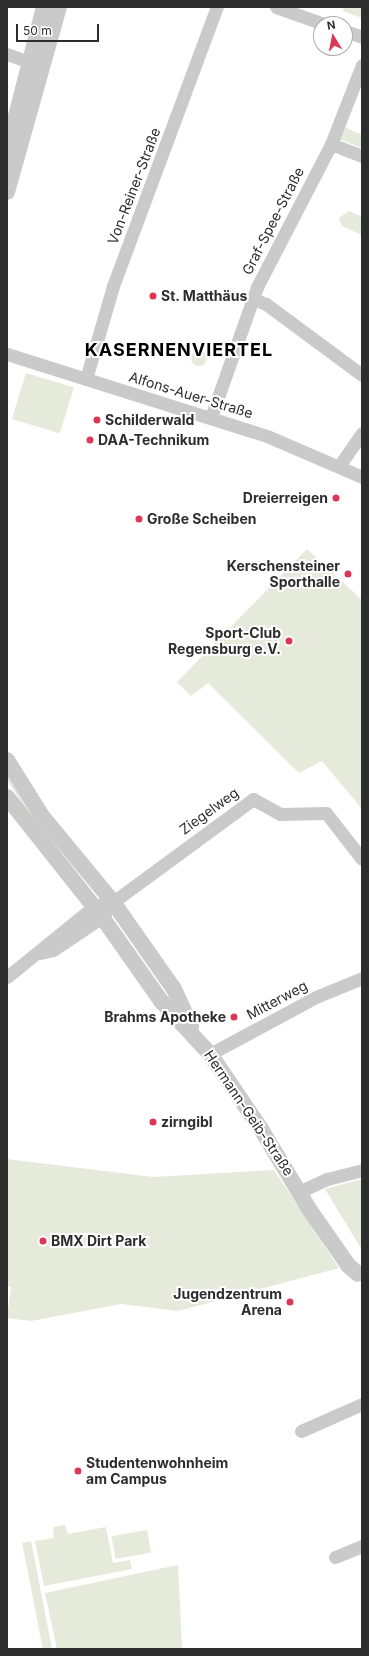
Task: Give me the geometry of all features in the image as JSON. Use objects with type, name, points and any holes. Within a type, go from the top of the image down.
[{"type":"street","points":[[7,151],[32,63],[44,7]]},
{"type":"street","points":[[7,192],[59,7]]},
{"type":"street","name":"Von-Reiner-Straße","points":[[86,379],[113,286],[217,7]]},
{"type":"street","points":[[276,7],[313,20]]},
{"type":"street","points":[[7,54],[32,63]]},
{"type":"street","name":"Graf-Spee-Straße","points":[[211,417],[253,299],[331,144],[362,65]]},
{"type":"street","points":[[331,144],[362,156]]},
{"type":"street","points":[[253,299],[266,304],[362,375]]},
{"type":"street","name":"Alfons-Auer-Straße","points":[[7,354],[274,438],[362,477]]},
{"type":"street","points":[[339,466],[362,433]]},
{"type":"street","name":"Hermann-Geib-Straße","points":[[7,760],[42,816],[113,902],[174,989],[196,1036]]},
{"type":"street","name":"Hermann-Geib-Straße","points":[[7,797],[98,912],[162,1001],[196,1036],[210,1054],[301,1192],[317,1204],[355,1261],[360,1277]]},
{"type":"street","name":"Ziegelweg","points":[[113,902],[253,798],[280,814],[326,813],[362,859]]},
{"type":"street","points":[[7,977],[40,953],[49,942],[113,902]]},
{"type":"street","name":"Mitterweg","points":[[210,1054],[316,997],[362,978]]},
{"type":"street","points":[[301,1192],[327,1179],[362,1170]]},
{"type":"street","points":[[301,1431],[362,1404]]},
{"type":"street","points":[[335,1557],[362,1546]]},
{"type":"shaded area","points":[[344,7],[362,7],[362,18],[343,11]]},
{"type":"shaded area","points":[[344,127],[362,135],[362,148],[339,139]]},
{"type":"shaded area","points":[[349,211],[362,217],[362,235],[342,226],[339,218]]},
{"type":"shaded area","points":[[196,350],[202,350],[207,355],[205,364],[202,366],[196,366],[191,361],[191,355]]},
{"type":"shaded area","points":[[26,373],[74,388],[60,434],[12,419]]},
{"type":"shaded area","name":"Sport-Club Regensburg e.V.","points":[[307,549],[362,600],[362,809],[322,761],[299,773],[208,683],[191,696],[177,682]]},
{"type":"shaded area","points":[[7,769],[87,881],[31,817],[7,780]]},
{"type":"shaded area","points":[[7,1159],[153,1177],[274,1170],[339,1268],[178,1311],[121,1304],[31,1321],[7,1318],[11,1287],[7,1286]]},
{"type":"shaded area","points":[[362,1179],[362,1250],[325,1189]]},
{"type":"shaded area","points":[[65,1525],[68,1534],[106,1527],[113,1563],[130,1560],[132,1569],[44,1586],[35,1541],[54,1538],[53,1527]]},
{"type":"shaded area","points":[[147,1530],[151,1553],[116,1559],[112,1536]]},
{"type":"shaded area","points":[[31,1541],[52,1649],[43,1649],[22,1543]]},
{"type":"shaded area","points":[[178,1565],[182,1649],[57,1649],[45,1593]]},
{"type":"place","name":"St. Matthäus","points":[[153,296]]},
{"type":"place","name":"Schilderwald","points":[[97,420]]},
{"type":"place","name":"DAA-Technikum","points":[[90,440]]},
{"type":"place","name":"Dreierreigen","points":[[336,498]]},
{"type":"place","name":"Große Scheiben","points":[[139,519]]},
{"type":"place","name":"Kerschensteiner Sporthalle","points":[[348,574]]},
{"type":"place","name":"Sport-Club Regensburg e.V.","points":[[289,641]]},
{"type":"place","name":"Brahms Apotheke","points":[[234,1017]]},
{"type":"place","name":"zirngibl","points":[[153,1122]]},
{"type":"place","name":"BMX Dirt Park","points":[[43,1241]]},
{"type":"place","name":"Jugendzentrum Arena","points":[[290,1302]]},
{"type":"place","name":"Studentenwohnheim am Campus","points":[[78,1471]]},
{"type":"district","name":"KASERNENVIERTEL","points":[[179,350]]}]
